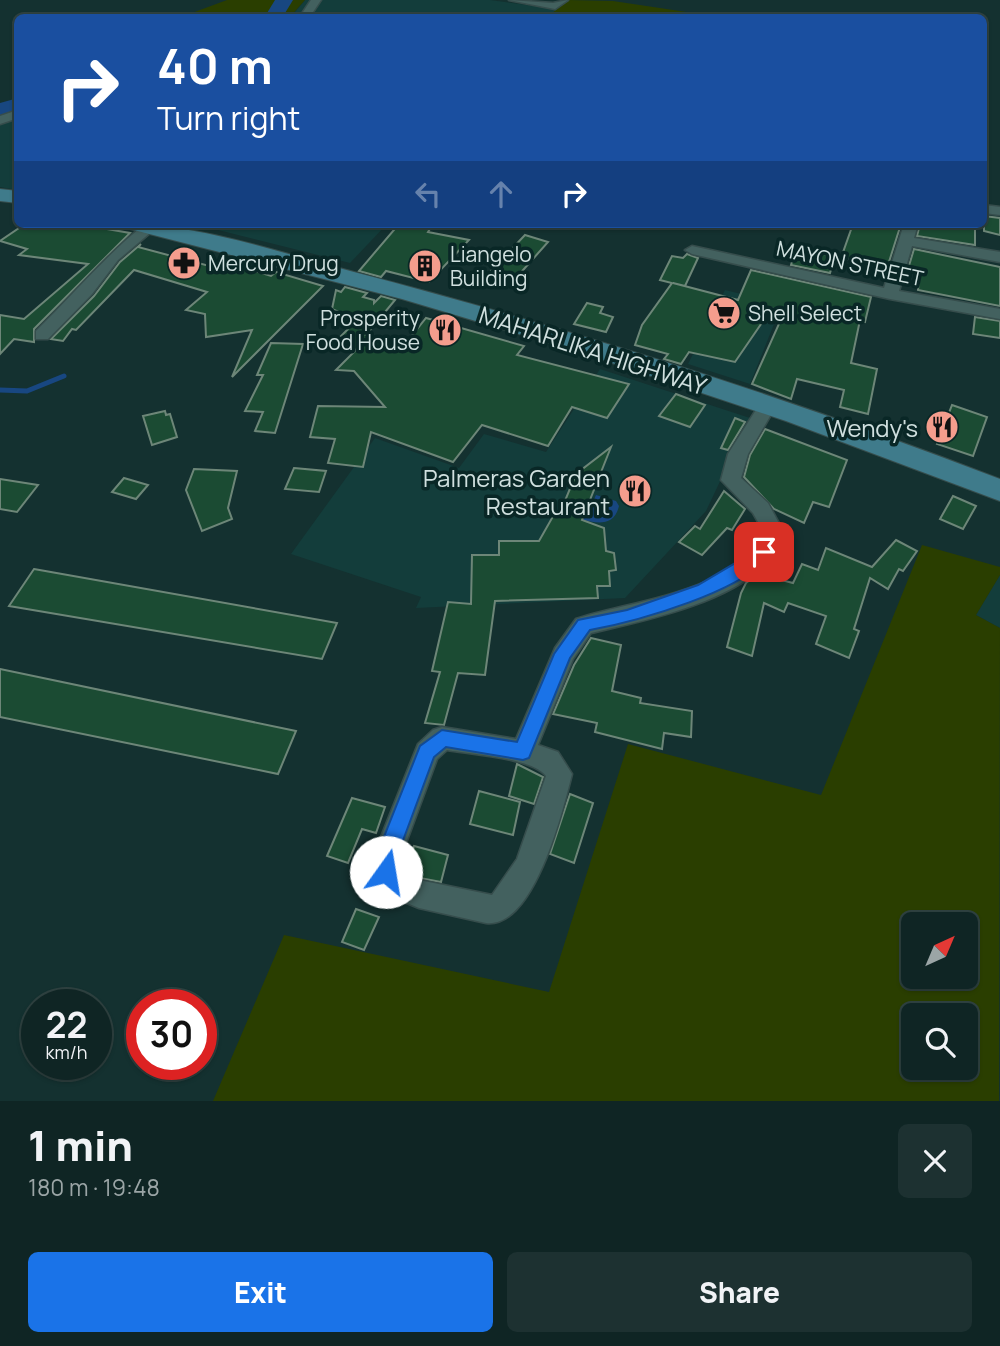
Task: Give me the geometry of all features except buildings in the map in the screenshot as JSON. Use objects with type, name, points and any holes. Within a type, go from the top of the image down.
[{"type":"main road","name":"MAHARLIKA HIGHWAY","points":[[152,228],[450,305],[767,406],[1000,490]]},
{"type":"street","points":[[514,0],[555,6],[563,0]]},
{"type":"street","points":[[43,335],[142,228]]},
{"type":"street","points":[[890,294],[910,228]]},
{"type":"street","points":[[906,241],[1000,257]]},
{"type":"street","name":"MAYON STREET","points":[[692,250],[890,294],[1000,314]]},
{"type":"street","points":[[523,752],[563,654],[584,625],[628,616],[704,589],[741,569],[764,552],[772,529],[761,508],[731,480],[738,454],[767,406]]},
{"type":"street","points":[[442,738],[523,752],[549,760],[559,774],[552,808],[506,905],[496,910],[482,909],[397,885],[390,878],[385,862],[427,752],[442,738]]},
{"type":"shaded area","points":[[305,0],[490,0],[558,9],[552,14],[293,14]]},
{"type":"shaded area","points":[[14,110],[14,189],[0,187],[0,115]]},
{"type":"shaded area","points":[[210,228],[383,228],[350,263]]},
{"type":"shaded area","points":[[725,290],[782,304],[750,384],[688,364]]},
{"type":"shaded area","points":[[600,369],[750,418],[706,511],[625,598],[416,608],[421,597],[291,554],[375,438],[459,468],[484,434],[546,452]]},
{"type":"shaded area","points":[[1000,575],[1000,628],[976,615]]},
{"type":"green space","points":[[227,0],[305,0],[293,14],[189,14]]},
{"type":"green space","points":[[569,0],[613,1],[700,14],[551,14]]},
{"type":"green space","points":[[922,545],[1000,567],[1000,575],[976,615],[1000,628],[999,1101],[213,1101],[284,935],[549,992],[628,744],[821,795]]},
{"type":"water","points":[[596,495],[616,501],[619,506],[611,519],[599,522],[569,515],[588,513]]},
{"type":"waterway","points":[[275,14],[284,0]]},
{"type":"waterway","points":[[0,110],[14,105]]},
{"type":"waterway","points":[[0,390],[27,391],[64,376]]},
{"type":"place","name":"Mercury Drug","points":[[184,263]]},
{"type":"place","name":"Liangelo Building","points":[[425,266]]},
{"type":"place","name":"Shell Select","points":[[724,313]]},
{"type":"place","name":"Prosperity Food House","points":[[445,330]]},
{"type":"place","name":"Wendy's","points":[[942,427]]},
{"type":"place","name":"Palmeras Garden Restaurant","points":[[635,491]]},
{"type":"route","points":[[386,872],[385,862],[427,752],[442,738],[523,752],[563,654],[584,625],[628,616],[704,589],[741,569],[764,552]]}]
